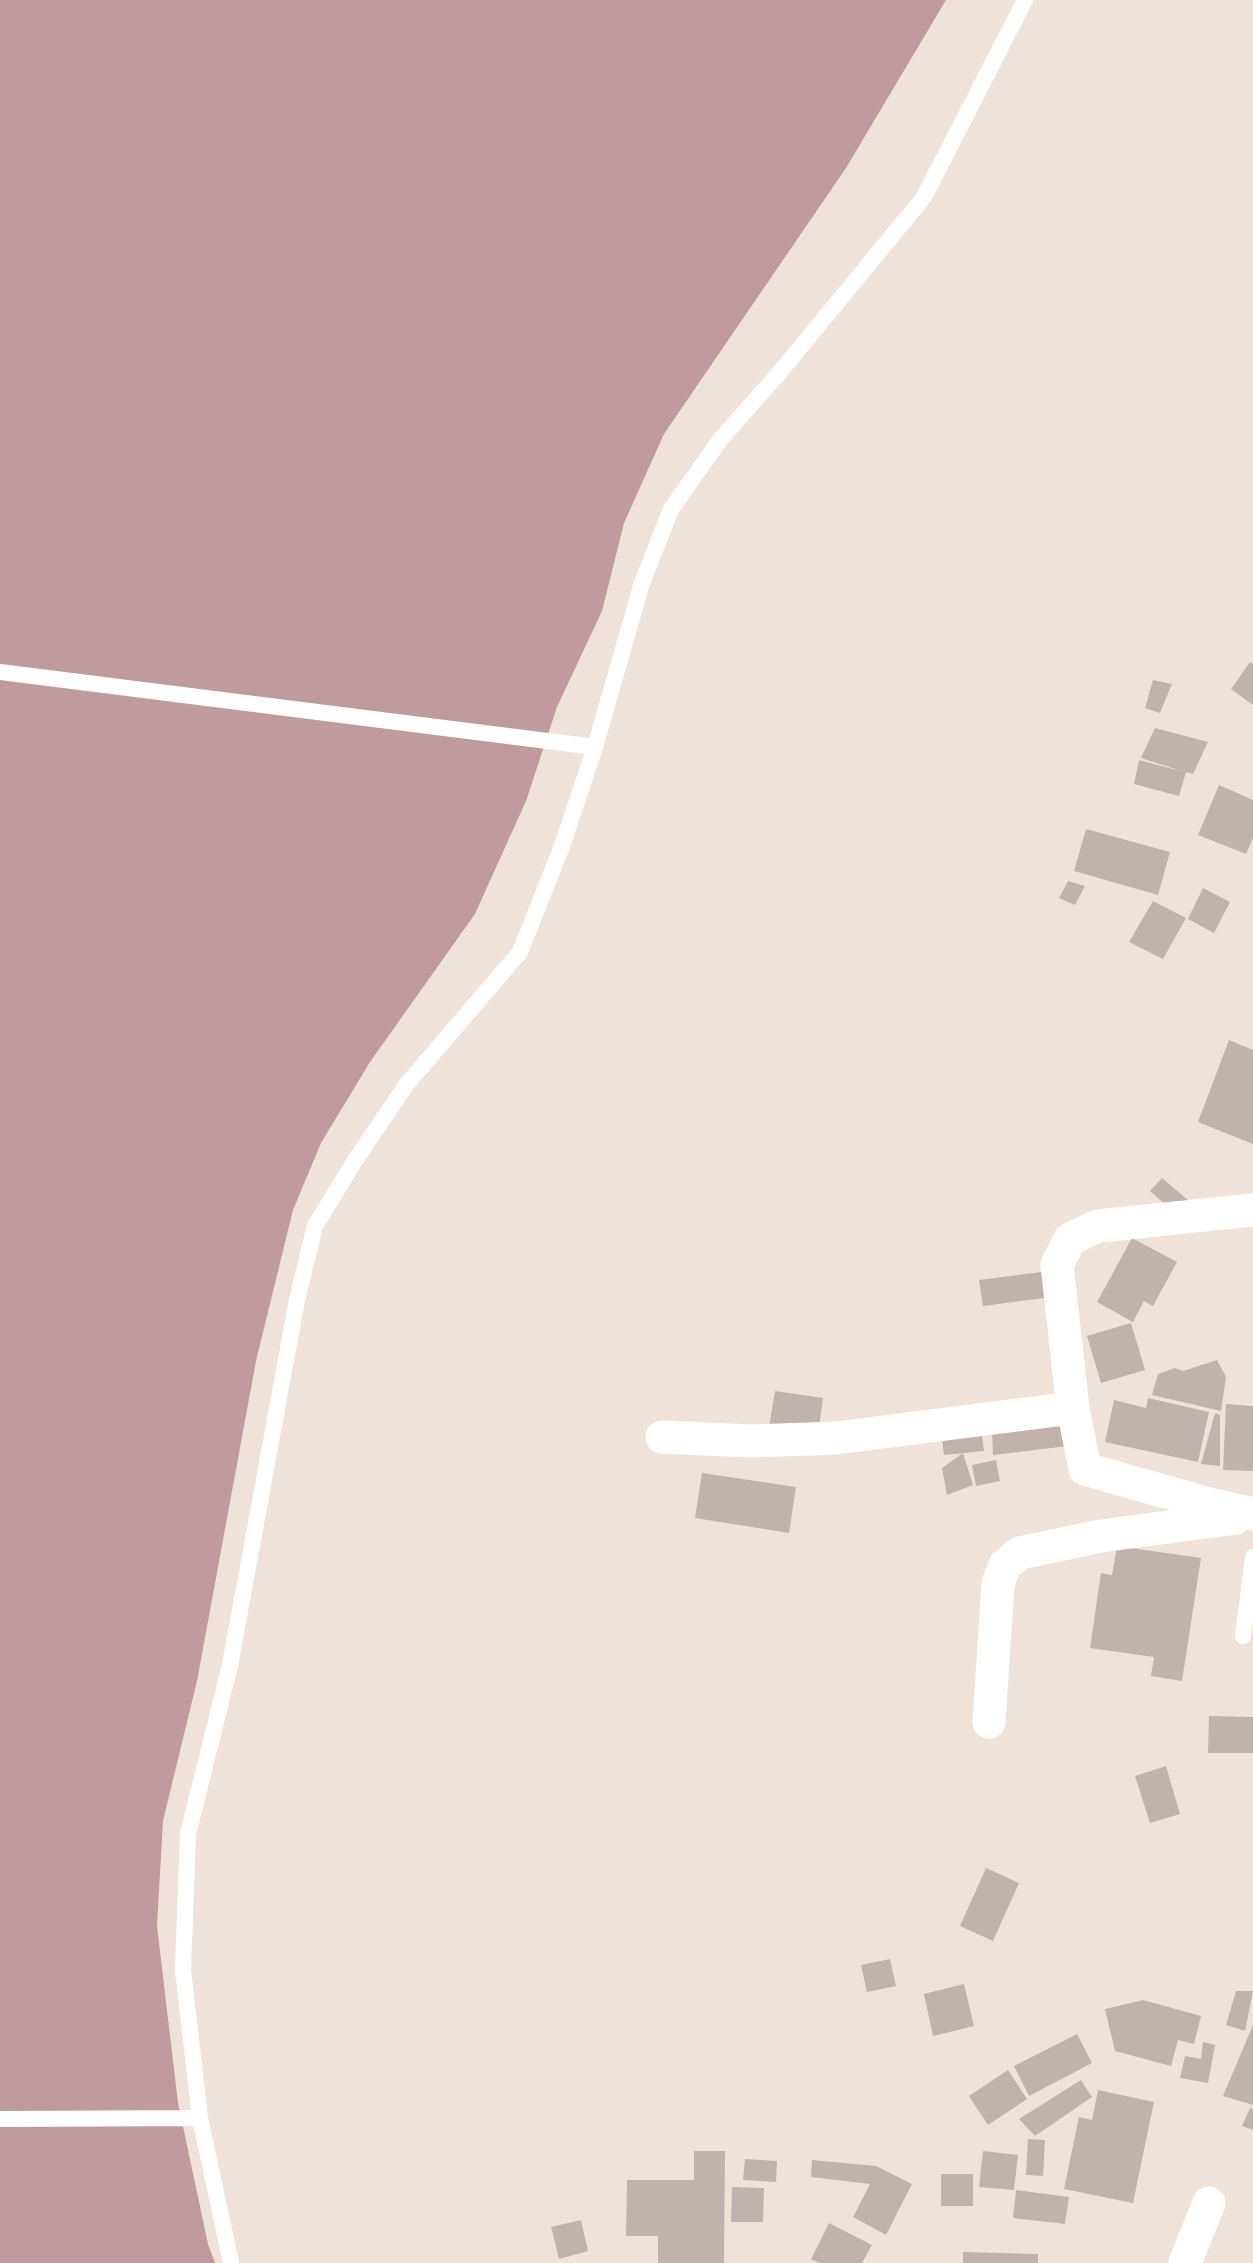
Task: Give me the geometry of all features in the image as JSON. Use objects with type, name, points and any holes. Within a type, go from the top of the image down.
[{"type":"street","points":[[1253,1210],[1098,1226],[1070,1239],[1057,1265],[1073,1408],[1085,1469],[1253,1515]]},
{"type":"street","points":[[662,1437],[751,1441],[836,1438],[1073,1408]]},
{"type":"street","points":[[989,1722],[998,1584],[1005,1565],[1020,1553],[1101,1536],[1253,1515]]},
{"type":"street","points":[[1185,2263],[1209,2203]]},
{"type":"lane","points":[[231,2263],[200,2118],[183,1970],[188,1834],[230,1665],[297,1300],[315,1226],[354,1162],[406,1085],[520,952],[562,846],[595,747],[642,583],[671,509],[720,440],[780,372],[924,197],[1025,0]]},
{"type":"lane","points":[[0,672],[595,747]]},
{"type":"lane","points":[[1243,1636],[1253,1557]]},
{"type":"lane","points":[[0,2119],[200,2118]]},
{"type":"shaded area","points":[[0,0],[946,0],[846,168],[664,434],[624,523],[602,611],[557,707],[526,801],[475,914],[370,1062],[321,1143],[293,1210],[256,1361],[197,1681],[163,1821],[157,1926],[178,2103],[208,2244],[215,2263],[0,2263]]},
{"type":"building","points":[[1250,662],[1253,664],[1253,705],[1231,689]]},
{"type":"building","points":[[1153,680],[1172,684],[1160,713],[1145,708]]},
{"type":"building","points":[[1155,728],[1208,742],[1193,774],[1186,772],[1179,796],[1134,784],[1139,760],[1184,772],[1141,758]]},
{"type":"building","points":[[1219,785],[1253,800],[1253,838],[1246,854],[1198,835]]},
{"type":"building","points":[[1086,829],[1170,852],[1158,895],[1074,871]]},
{"type":"building","points":[[1068,881],[1085,886],[1075,905],[1059,898]]},
{"type":"building","points":[[1203,888],[1230,902],[1214,933],[1188,919]]},
{"type":"building","points":[[1153,901],[1186,918],[1163,959],[1129,942]]},
{"type":"building","points":[[1229,1040],[1253,1050],[1253,1144],[1198,1122]]},
{"type":"building","points":[[1162,1178],[1188,1200],[1176,1214],[1150,1191]]},
{"type":"building","points":[[1132,1238],[1177,1262],[1153,1306],[1144,1301],[1133,1322],[1097,1302]]},
{"type":"building","points":[[1049,1271],[1052,1297],[983,1306],[979,1280]]},
{"type":"building","points":[[1131,1323],[1145,1370],[1101,1383],[1087,1336]]},
{"type":"building","points":[[1217,1360],[1226,1377],[1221,1411],[1152,1395],[1158,1374],[1175,1368],[1183,1371]]},
{"type":"building","points":[[775,1391],[823,1398],[818,1434],[769,1427]]},
{"type":"building","points":[[1148,1398],[1209,1412],[1198,1462],[1105,1442],[1114,1400],[1146,1408]]},
{"type":"building","points":[[1226,1404],[1253,1406],[1253,1471],[1223,1470]]},
{"type":"building","points":[[1215,1413],[1220,1415],[1220,1466],[1201,1464]]},
{"type":"building","points":[[1069,1420],[1068,1446],[993,1455],[992,1429]]},
{"type":"building","points":[[981,1426],[984,1451],[944,1455],[941,1431]]},
{"type":"building","points":[[963,1453],[973,1485],[947,1495],[942,1468]]},
{"type":"building","points":[[996,1460],[1000,1481],[976,1486],[972,1465]]},
{"type":"building","points":[[702,1473],[796,1487],[789,1533],[695,1518]]},
{"type":"building","points":[[1117,1546],[1201,1558],[1182,1681],[1151,1676],[1154,1657],[1090,1648],[1101,1573],[1112,1575]]},
{"type":"building","points":[[1209,1716],[1253,1717],[1253,1753],[1208,1753]]},
{"type":"building","points":[[1166,1766],[1180,1814],[1150,1823],[1135,1776]]},
{"type":"building","points":[[986,1868],[1019,1883],[993,1941],[960,1926]]},
{"type":"building","points":[[890,1959],[896,1986],[867,1992],[861,1965]]},
{"type":"building","points":[[964,1984],[974,2026],[933,2036],[924,1994]]},
{"type":"building","points":[[1236,1991],[1253,1991],[1245,2031],[1226,2025]]},
{"type":"building","points":[[1143,2000],[1201,2016],[1194,2044],[1178,2040],[1171,2066],[1115,2051],[1105,2009]]},
{"type":"building","points":[[1253,2025],[1253,2105],[1223,2096]]},
{"type":"building","points":[[1077,2034],[1092,2063],[1029,2096],[1014,2066]]},
{"type":"building","points":[[1203,2042],[1215,2045],[1208,2083],[1180,2078],[1185,2056],[1201,2059]]},
{"type":"building","points":[[1008,2070],[1027,2099],[988,2125],[969,2096]]},
{"type":"building","points":[[1081,2080],[1092,2097],[1035,2136],[1019,2119]]},
{"type":"building","points":[[1098,2090],[1154,2102],[1133,2203],[1064,2189],[1079,2117],[1092,2120]]},
{"type":"building","points":[[1250,2108],[1253,2109],[1253,2130],[1242,2126]]},
{"type":"building","points":[[1028,2139],[1045,2140],[1043,2176],[1026,2175]]},
{"type":"building","points":[[694,2151],[725,2151],[724,2263],[658,2263],[658,2236],[626,2236],[627,2180],[694,2180]]},
{"type":"building","points":[[983,2151],[1018,2155],[1014,2190],[979,2187]]},
{"type":"building","points":[[745,2159],[777,2161],[776,2182],[743,2180]]},
{"type":"building","points":[[812,2160],[876,2166],[912,2184],[886,2235],[853,2217],[870,2184],[811,2177]]},
{"type":"building","points":[[941,2174],[973,2174],[973,2206],[941,2206]]},
{"type":"building","points":[[732,2187],[764,2188],[763,2222],[731,2222]]},
{"type":"building","points":[[1016,2190],[1069,2197],[1065,2224],[1013,2218]]},
{"type":"building","points":[[581,2220],[588,2251],[559,2259],[551,2227]]},
{"type":"building","points":[[829,2223],[872,2245],[862,2263],[819,2263],[811,2259]]},
{"type":"building","points":[[963,2252],[1038,2254],[1038,2263],[963,2263]]}]
